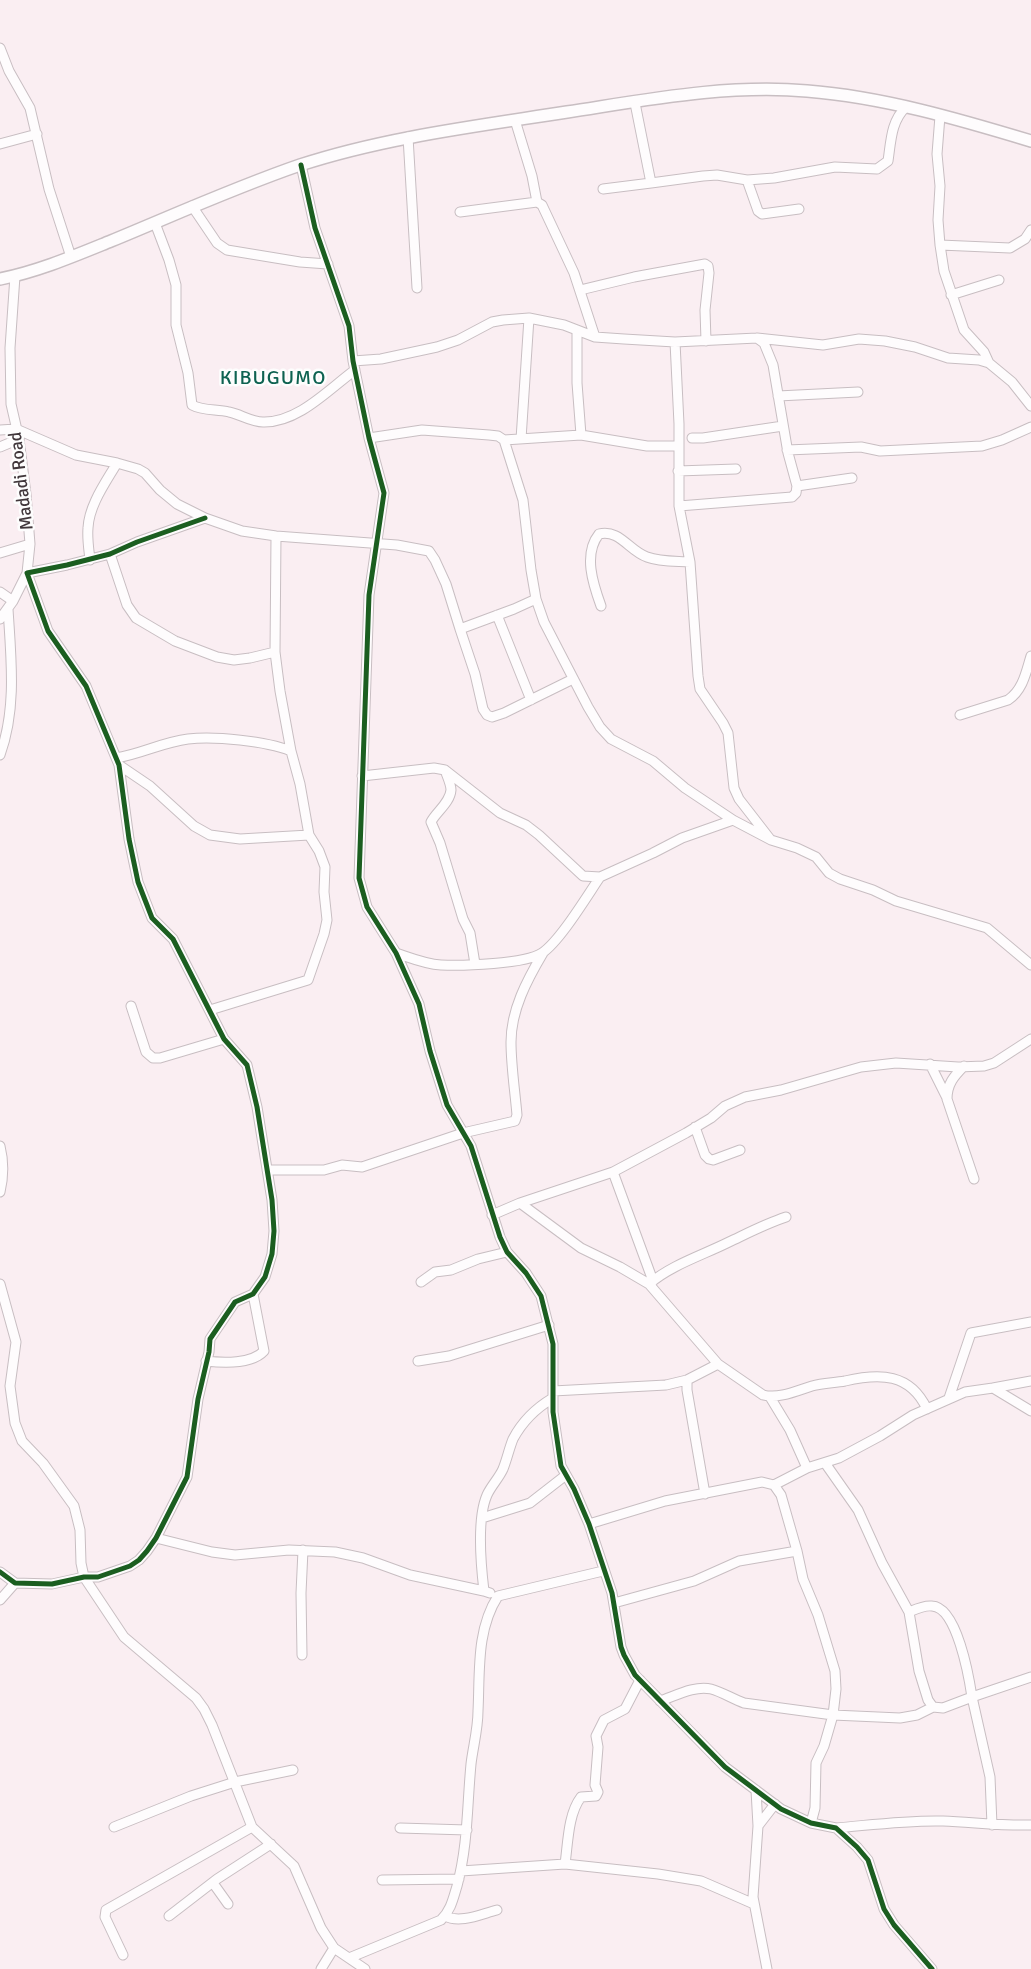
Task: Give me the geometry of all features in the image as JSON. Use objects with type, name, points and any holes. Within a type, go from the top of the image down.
[{"type":"main road","points":[[5,277],[45,268],[192,206],[301,165],[408,137],[713,92],[748,89],[804,90],[846,95],[906,106],[1031,141]]},
{"type":"street","points":[[0,48],[9,71],[30,108],[49,189],[71,257]]},
{"type":"street","points":[[635,103],[651,183]]},
{"type":"street","points":[[604,189],[702,176],[747,180],[774,178],[835,167],[877,169],[888,161],[893,127],[900,112],[906,106]]},
{"type":"street","points":[[940,116],[937,154],[940,186],[938,220],[940,245],[951,295],[964,330],[984,352],[989,363]]},
{"type":"street","points":[[515,120],[532,176],[537,202]]},
{"type":"street","points":[[0,144],[37,134]]},
{"type":"street","points":[[408,137],[417,288]]},
{"type":"street","points":[[301,165],[314,228],[350,326],[354,366],[384,493],[369,595],[359,878],[367,907],[396,953],[419,1004],[430,1051],[447,1105],[471,1146],[500,1237],[507,1252],[526,1273],[541,1296],[553,1344],[553,1412],[561,1466],[589,1524],[603,1571],[612,1592],[621,1647],[635,1675],[725,1767],[775,1804],[811,1823],[836,1828],[944,1821],[992,1825],[1031,1825]]},
{"type":"street","points":[[747,180],[758,211],[762,214],[799,209]]},
{"type":"street","points":[[460,212],[537,202],[542,205],[580,290],[595,337]]},
{"type":"street","points":[[192,206],[217,243],[227,250],[300,262],[328,264]]},
{"type":"street","points":[[155,223],[176,285],[176,325],[188,374],[192,405],[197,408],[231,412],[261,422],[272,421],[298,413],[318,401],[354,366],[437,347],[458,340],[492,322],[530,318],[564,325],[595,337],[675,342],[757,338],[823,345],[859,339],[885,341],[915,347],[948,358],[979,360],[989,363],[1012,382],[1031,406]]},
{"type":"street","points":[[940,245],[1010,248],[1025,240],[1031,230]]},
{"type":"street","points":[[580,290],[634,277],[704,264],[708,266],[709,273],[705,310],[706,341]]},
{"type":"street","name":"Madadi Road","points":[[0,619],[10,605],[27,573],[30,544],[19,439],[11,404],[10,348],[5,277]]},
{"type":"street","points":[[951,295],[999,280]]},
{"type":"street","points":[[521,439],[530,318]]},
{"type":"street","points":[[577,330],[577,383],[581,435]]},
{"type":"street","points":[[679,506],[792,497],[796,493],[797,486],[787,450],[774,366],[764,344],[757,338]]},
{"type":"street","points":[[675,342],[679,424],[679,506],[690,562],[700,689],[728,733],[734,788],[739,799],[771,840]]},
{"type":"street","points":[[778,396],[858,392]]},
{"type":"street","points":[[692,438],[783,426]]},
{"type":"street","points":[[787,450],[860,447],[880,451],[982,446],[1002,440],[1031,427]]},
{"type":"street","points":[[0,430],[16,429],[76,455],[117,462],[145,473],[160,490],[177,504],[205,518],[242,531],[276,536],[376,543],[420,548],[429,551],[446,584],[475,674],[483,709],[487,715],[492,717],[504,713],[573,679]]},
{"type":"street","points":[[370,438],[422,430],[498,436],[504,440],[581,435],[647,446],[678,446]]},
{"type":"street","points":[[0,447],[19,439]]},
{"type":"street","points":[[504,440],[523,500],[531,570],[536,599],[544,622],[596,721],[611,739],[653,761],[684,788],[733,820],[771,840],[816,857],[829,873],[840,879],[873,890],[896,901],[988,928],[1031,964]]},
{"type":"street","points":[[90,560],[88,527],[90,516],[117,462]]},
{"type":"street","points":[[678,471],[736,469]]},
{"type":"street","points":[[797,486],[852,478]]},
{"type":"street","points":[[0,1572],[15,1583],[52,1584],[84,1577],[98,1577],[130,1566],[139,1560],[156,1538],[186,1477],[198,1399],[210,1339],[235,1302],[253,1294],[265,1277],[272,1254],[274,1238],[272,1200],[257,1107],[248,1065],[224,1039],[173,939],[152,918],[138,882],[128,839],[118,761],[86,686],[48,631],[27,573],[110,554],[137,542],[205,518]]},
{"type":"street","points":[[601,606],[592,578],[591,560],[593,541],[599,534],[606,532],[617,535],[634,551],[649,558],[690,562]]},
{"type":"street","points":[[210,1010],[308,980],[327,920],[324,892],[325,867],[319,851],[309,835],[291,751],[275,652],[276,536]]},
{"type":"street","points":[[0,553],[30,544]]},
{"type":"street","points":[[110,554],[127,605],[136,618],[175,641],[217,657],[234,660],[275,652]]},
{"type":"street","points":[[0,592],[10,605],[12,674],[10,710],[0,755]]},
{"type":"street","points":[[460,629],[536,599]]},
{"type":"street","points":[[497,616],[531,700]]},
{"type":"street","points":[[960,715],[1014,696],[1019,691],[1031,656]]},
{"type":"street","points":[[118,761],[158,746],[188,739],[227,739],[281,747],[291,751]]},
{"type":"street","points":[[118,761],[150,786],[194,826],[210,835],[240,839],[309,835]]},
{"type":"street","points":[[362,776],[434,768],[445,770],[500,813],[526,825],[540,835],[583,876],[600,877],[654,853],[682,838],[733,820]]},
{"type":"street","points":[[445,770],[450,786],[450,795],[434,815],[431,822],[440,843],[470,933],[475,964]]},
{"type":"street","points":[[267,1170],[324,1170],[342,1165],[362,1167],[463,1133],[515,1121],[517,1115],[511,1042],[513,1024],[520,999],[530,975],[543,953],[564,929],[600,877]]},
{"type":"street","points":[[396,953],[440,965],[526,959],[543,953]]},
{"type":"street","points":[[131,1006],[146,1052],[153,1058],[160,1058],[224,1039]]},
{"type":"street","points":[[492,1215],[520,1203],[613,1172],[711,1118],[724,1106],[744,1097],[781,1090],[861,1067],[896,1063],[984,1066],[994,1063],[1031,1039]]},
{"type":"street","points":[[930,1064],[947,1099],[974,1179]]},
{"type":"street","points":[[947,1099],[947,1091],[953,1077],[964,1066]]},
{"type":"street","points":[[695,1127],[705,1154],[709,1159],[713,1160],[740,1150]]},
{"type":"street","points":[[0,1146],[3,1159],[3,1178],[0,1192]]},
{"type":"street","points":[[613,1172],[651,1282],[718,1364],[763,1395],[770,1397],[828,1382],[838,1382],[874,1375],[886,1377],[907,1384],[921,1397],[927,1409]]},
{"type":"street","points":[[520,1203],[581,1248],[651,1282]]},
{"type":"street","points":[[651,1282],[682,1264],[761,1226],[786,1217]]},
{"type":"street","points":[[421,1282],[435,1272],[451,1270],[478,1259],[507,1252]]},
{"type":"street","points":[[0,1284],[16,1342],[10,1386],[15,1423],[22,1441],[43,1463],[74,1506],[80,1530],[81,1563],[84,1577],[124,1637],[196,1698],[204,1709],[252,1827],[294,1866],[321,1928],[334,1948],[365,1969]]},
{"type":"street","points":[[206,1361],[230,1364],[260,1355],[264,1351],[253,1294]]},
{"type":"street","points":[[949,1398],[971,1333],[1031,1322]]},
{"type":"street","points":[[418,1361],[449,1356],[548,1325]]},
{"type":"street","points":[[484,1591],[481,1566],[482,1518],[487,1495],[502,1470],[513,1440],[521,1426],[534,1412],[553,1395],[666,1385],[687,1380],[718,1364]]},
{"type":"street","points":[[687,1380],[687,1390],[705,1494]]},
{"type":"street","points":[[774,1485],[807,1468],[825,1464],[880,1436],[913,1415],[949,1398],[972,1391],[1031,1381]]},
{"type":"street","points":[[992,1388],[1031,1412]]},
{"type":"street","points":[[770,1397],[786,1424],[807,1468]]},
{"type":"street","points":[[825,1464],[858,1510],[882,1563],[909,1612],[919,1671],[928,1700],[933,1707]]},
{"type":"street","points":[[482,1518],[530,1503],[566,1475]]},
{"type":"street","points":[[589,1524],[645,1506],[762,1482],[774,1485],[781,1495],[803,1579],[818,1615],[835,1672],[836,1689],[833,1714],[824,1746],[816,1763],[814,1808],[811,1823]]},
{"type":"street","points":[[156,1538],[212,1552],[235,1555],[303,1550],[335,1552],[363,1558],[410,1575],[484,1591],[498,1596],[603,1571]]},
{"type":"street","points":[[302,1655],[301,1593],[303,1550]]},
{"type":"street","points":[[614,1603],[694,1581],[739,1561],[797,1551]]},
{"type":"street","points":[[0,1600],[15,1583]]},
{"type":"street","points":[[349,1958],[441,1920],[449,1912],[460,1875],[467,1830],[471,1762],[478,1713],[480,1652],[490,1607],[498,1596]]},
{"type":"street","points":[[909,1612],[933,1605],[941,1609],[949,1618],[966,1662],[990,1777],[992,1825]]},
{"type":"street","points":[[660,1701],[686,1692],[708,1688],[731,1699],[744,1702],[833,1714],[909,1717],[933,1707],[943,1708],[1031,1677]]},
{"type":"street","points":[[565,1864],[576,1803],[581,1796],[596,1796],[598,1792],[595,1785],[598,1747],[596,1736],[599,1728],[604,1720],[625,1709],[640,1680]]},
{"type":"street","points":[[114,1827],[191,1796],[234,1782],[293,1770]]},
{"type":"street","points":[[756,1790],[758,1854],[754,1882],[754,1904],[768,1969]]},
{"type":"street","points":[[758,1826],[775,1804]]},
{"type":"street","points":[[123,1955],[105,1917],[106,1910],[252,1827]]},
{"type":"street","points":[[400,1828],[467,1830]]},
{"type":"street","points":[[836,1828],[868,1860],[884,1909],[932,1969]]},
{"type":"street","points":[[169,1916],[252,1855],[271,1844]]},
{"type":"street","points":[[382,1880],[460,1875],[565,1864],[695,1879],[754,1904]]},
{"type":"street","points":[[213,1883],[228,1904]]},
{"type":"street","points":[[445,1916],[451,1920],[459,1920],[497,1910]]},
{"type":"street","points":[[321,1969],[334,1948]]},
{"type":"cycle path","points":[[301,165],[315,228],[349,326],[353,361],[369,438],[384,493],[369,595],[359,878],[367,907],[396,953],[419,1004],[430,1051],[447,1105],[471,1146],[500,1237],[507,1252],[526,1273],[541,1296],[553,1344],[553,1412],[561,1466],[574,1489],[589,1524],[612,1593],[621,1647],[635,1675],[725,1767],[781,1809],[811,1823],[836,1828],[857,1847],[868,1860],[884,1909],[894,1925],[932,1969]]},
{"type":"cycle path","points":[[0,1572],[15,1583],[52,1584],[84,1577],[98,1577],[130,1566],[147,1551],[156,1538],[187,1477],[198,1399],[209,1352],[210,1339],[235,1302],[253,1294],[265,1277],[272,1254],[274,1231],[272,1200],[257,1107],[247,1065],[224,1039],[173,939],[152,918],[138,882],[129,839],[119,765],[86,686],[48,631],[27,573],[110,554],[137,542],[205,518]]},
{"type":"district","name":"KIBUGUMO","points":[[273,379]]}]
